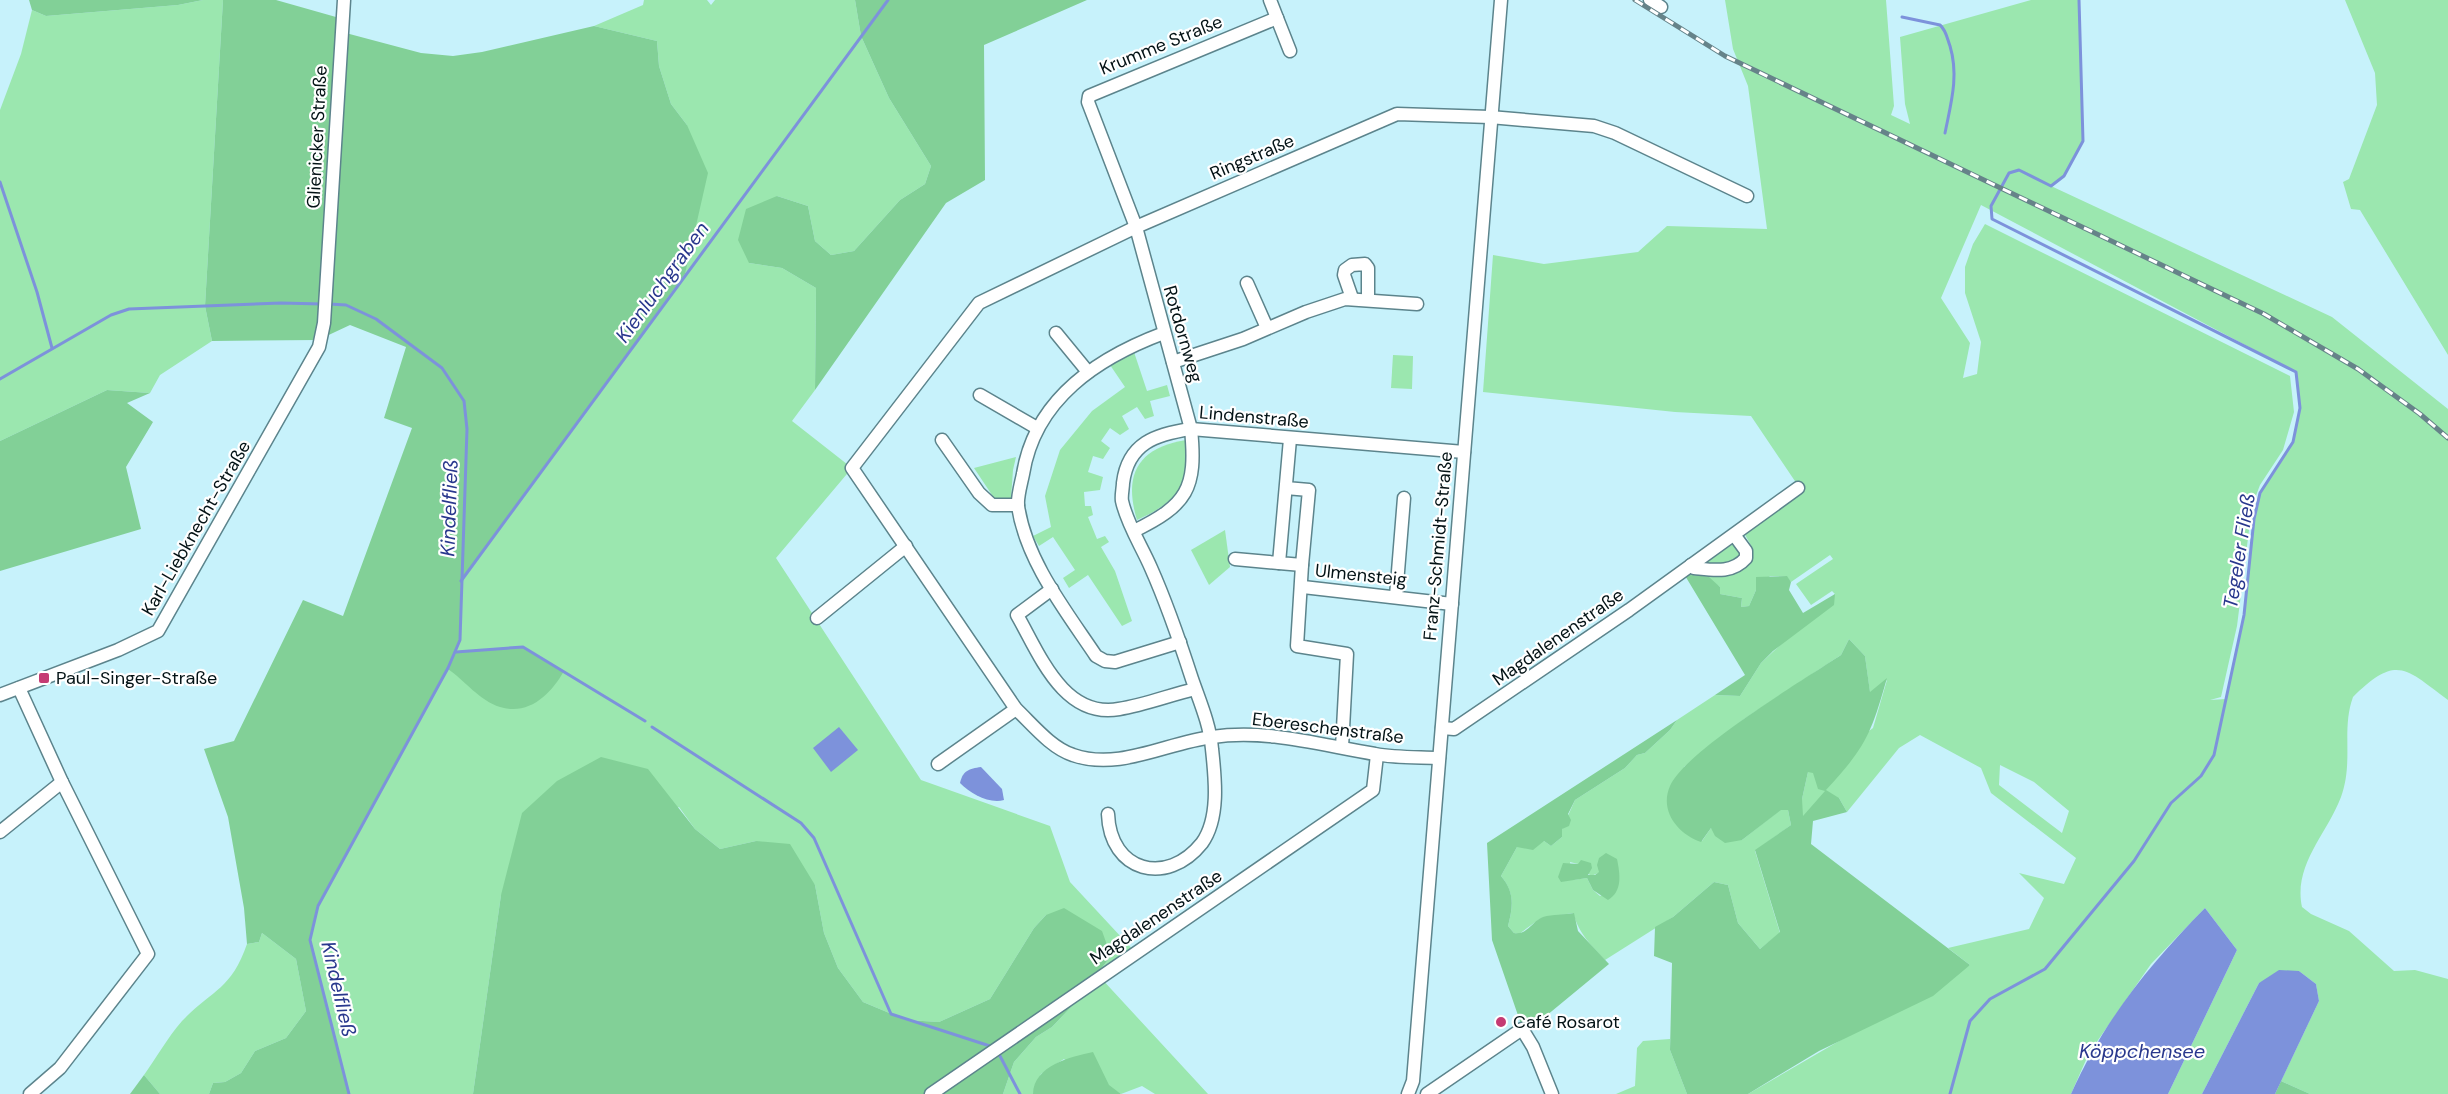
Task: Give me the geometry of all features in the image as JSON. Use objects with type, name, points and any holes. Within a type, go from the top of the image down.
[{"type":"street","name":"Glienicker Straße","points":[[324,323],[344,0]]},
{"type":"street","points":[[1270,0],[1290,51]]},
{"type":"street","name":"Franz-Schmidt-Straße","points":[[1408,1094],[1413,1081],[1501,0]]},
{"type":"street","name":"Krumme Straße","points":[[1136,227],[1088,102],[1089,96],[1277,18]]},
{"type":"street","name":"Ringstraße","points":[[852,468],[979,303],[1136,227],[1397,114],[1490,117],[1594,126],[1615,133],[1747,196]]},
{"type":"street","name":"Rotdornweg","points":[[1134,531],[1167,515],[1184,494],[1193,457],[1191,429],[1136,227]]},
{"type":"street","points":[[1352,298],[1344,275],[1345,270],[1360,263],[1365,264],[1368,268],[1368,299]]},
{"type":"street","points":[[1247,283],[1267,328]]},
{"type":"street","points":[[1173,362],[1306,312],[1352,298],[1417,304]]},
{"type":"street","name":"Karl-Liebknecht-Straße","points":[[0,695],[141,640],[162,627],[319,347],[324,323]]},
{"type":"street","points":[[1056,333],[1088,372]]},
{"type":"street","points":[[1164,333],[1135,344],[1088,372],[1068,388],[1037,428],[1024,465],[1018,505],[1031,549],[1052,589],[1096,656],[1105,661],[1115,662],[1180,642]]},
{"type":"street","points":[[981,395],[1037,428]]},
{"type":"street","name":"Lindenstraße","points":[[1108,814],[1108,832],[1118,851],[1134,864],[1154,869],[1179,863],[1202,842],[1212,820],[1216,780],[1211,737],[1180,642],[1121,500],[1125,471],[1138,448],[1162,433],[1191,429],[1464,452]]},
{"type":"street","points":[[1279,563],[1290,439]]},
{"type":"street","points":[[942,440],[979,493],[992,505],[1018,505]]},
{"type":"street","name":"Ebereschenstraße","points":[[852,468],[1016,709],[1045,736],[1072,755],[1105,760],[1125,758],[1211,737],[1260,734],[1377,755],[1439,758]]},
{"type":"street","points":[[1286,488],[1309,490],[1297,646],[1347,654],[1342,747]]},
{"type":"street","name":"Magdalenenstraße","points":[[1442,728],[1454,729],[1735,536],[1798,488]]},
{"type":"street","points":[[1396,596],[1404,498]]},
{"type":"street","points":[[1691,565],[1725,570],[1739,565],[1746,558],[1746,551],[1735,536]]},
{"type":"street","points":[[817,618],[906,546]]},
{"type":"street","points":[[1234,558],[1302,565]]},
{"type":"street","name":"Ulmensteig","points":[[1303,587],[1452,604]]},
{"type":"street","points":[[1052,589],[1017,615],[1063,691],[1078,702],[1098,709],[1117,710],[1195,689]]},
{"type":"street","points":[[19,688],[62,782],[148,954],[60,1068],[30,1094]]},
{"type":"street","points":[[938,764],[1016,709]]},
{"type":"street","name":"Magdalenenstraße","points":[[931,1094],[1372,790],[1377,755]]},
{"type":"street","points":[[0,832],[62,782]]},
{"type":"street","points":[[1427,1094],[1522,1029],[1533,1047],[1552,1094]]},
{"type":"green space","points":[[29,0],[203,0],[178,5],[46,16],[32,10]]},
{"type":"green space","points":[[203,0],[223,0],[205,306],[212,341],[160,375],[150,393],[107,390],[0,441],[0,110],[21,54],[32,10],[46,16],[178,5]]},
{"type":"green space","points":[[223,0],[276,0],[343,19],[342,32],[421,53],[453,56],[482,52],[594,26],[657,41],[659,66],[671,104],[687,125],[708,173],[685,274],[461,582],[460,640],[456,652],[523,647],[564,671],[553,688],[538,701],[530,706],[511,709],[500,707],[486,700],[448,669],[318,906],[310,940],[349,1094],[209,1094],[213,1083],[225,1082],[241,1073],[255,1051],[286,1038],[306,1011],[296,959],[262,933],[259,942],[247,944],[244,908],[228,817],[204,749],[234,741],[303,600],[343,616],[412,428],[384,418],[406,347],[350,325],[318,340],[212,341],[205,306]]},
{"type":"green space","points":[[644,0],[707,0],[711,5],[715,0],[855,0],[861,36],[889,98],[931,166],[925,184],[900,200],[854,251],[831,255],[815,241],[808,206],[777,196],[749,263],[782,268],[816,288],[815,390],[792,421],[852,468],[776,558],[921,780],[1050,826],[1070,882],[1136,953],[1100,977],[1208,1094],[1155,1094],[1142,1086],[1121,1094],[1064,1059],[1041,1074],[1033,1094],[1003,1094],[1014,1062],[1036,1037],[1052,1027],[1072,1006],[1111,956],[1046,915],[1034,928],[990,999],[939,1022],[906,1020],[863,1002],[838,968],[824,933],[815,885],[756,841],[720,849],[695,829],[679,807],[501,895],[473,1094],[349,1094],[310,940],[318,906],[448,668],[460,640],[461,582],[685,274],[687,125],[671,104],[659,66],[657,41],[594,26],[643,5]]},
{"type":"green space","points":[[855,0],[1087,0],[984,45],[985,180],[946,203],[815,390],[816,288],[782,268],[749,263],[738,240],[746,209],[777,196],[808,206],[815,241],[831,255],[854,251],[900,200],[925,184],[931,166],[889,98],[861,36]]},
{"type":"green space","points":[[1725,0],[1886,0],[1894,106],[1891,115],[1910,124],[1905,104],[1900,37],[2031,0],[2079,0],[2083,141],[2064,176],[2051,186],[2332,317],[2448,409],[2448,700],[2422,680],[2401,670],[2391,670],[2380,675],[2353,697],[2348,721],[2345,784],[2335,811],[2307,863],[2302,877],[2301,892],[2302,907],[2311,914],[2349,931],[2394,971],[2415,970],[2448,979],[2448,1094],[2310,1094],[2281,1081],[2319,1001],[2316,984],[2299,971],[2259,983],[2202,1094],[2168,1094],[2237,950],[2205,908],[2151,964],[2089,1053],[2071,1094],[1748,1094],[1970,965],[1948,948],[2029,929],[2044,898],[2019,873],[2064,884],[2076,858],[1991,793],[1981,768],[1920,735],[1899,748],[1847,812],[1839,798],[1802,817],[1802,799],[1808,772],[1813,772],[1873,728],[1887,680],[1870,693],[1865,656],[1849,639],[1841,655],[1744,719],[1684,767],[1702,841],[1711,828],[1742,840],[1780,810],[1788,810],[1791,825],[1755,851],[1780,933],[1760,949],[1738,923],[1728,885],[1714,882],[1673,917],[1605,960],[1582,933],[1573,913],[1541,918],[1519,934],[1514,933],[1508,926],[1512,900],[1509,888],[1501,876],[1517,847],[1544,841],[1551,846],[1562,837],[1562,829],[1575,800],[1625,768],[1637,755],[1645,753],[1670,730],[1677,720],[1715,695],[1740,696],[1761,663],[1835,594],[1832,591],[1811,605],[1796,584],[1833,559],[1830,555],[1791,582],[1786,576],[1770,576],[1756,590],[1749,606],[1741,607],[1742,598],[1720,594],[1720,587],[1716,584],[1686,572],[1712,573],[1750,556],[1753,549],[1744,533],[1801,490],[1751,416],[1675,412],[1483,392],[1493,255],[1544,264],[1638,252],[1667,226],[1767,229],[1748,86],[1733,49]],"holes":[[[1981,205],[2296,372],[2300,408],[2293,442],[2260,493],[2254,519],[2244,615],[2226,699],[2210,700],[2221,697],[2237,626],[2252,506],[2260,485],[2283,450],[2294,412],[2290,376],[1985,224],[1973,244],[1965,267],[1965,293],[1981,342],[1977,374],[1963,378],[1970,343],[1941,298]],[[2000,765],[2034,782],[2069,811],[2062,833],[1999,785]],[[1570,862],[1578,864],[1591,876],[1618,865],[1617,888],[1600,896],[1593,890],[1587,878],[1572,880]]]},
{"type":"green space","points":[[2345,0],[2448,0],[2448,355],[2360,210],[2351,209],[2343,182],[2349,179],[2377,105],[2375,73]]},
{"type":"green space","points":[[1132,346],[1147,391],[1167,385],[1170,396],[1150,401],[1154,416],[1145,419],[1137,407],[1122,416],[1129,429],[1120,435],[1110,428],[1101,441],[1110,448],[1103,459],[1093,456],[1088,472],[1103,477],[1100,490],[1084,492],[1085,506],[1091,506],[1093,515],[1088,517],[1097,539],[1105,536],[1109,542],[1101,547],[1115,571],[1132,621],[1122,626],[1088,575],[1069,588],[1063,578],[1075,570],[1053,537],[1039,546],[1033,536],[1051,527],[1045,496],[1060,450],[1092,411],[1125,387],[1108,362]]},
{"type":"green space","points":[[1393,355],[1413,356],[1412,389],[1391,388]]},
{"type":"green space","points":[[107,390],[150,393],[127,403],[153,422],[126,467],[141,529],[0,571],[0,441]]},
{"type":"green space","points":[[1186,440],[1187,469],[1178,490],[1162,507],[1137,520],[1132,489],[1138,466],[1156,449]]},
{"type":"green space","points":[[1016,457],[1011,498],[996,501],[974,468]]},
{"type":"green space","points":[[1225,530],[1230,567],[1209,585],[1191,550]]},
{"type":"green space","points":[[1735,543],[1740,545],[1743,558],[1715,567],[1701,563]]},
{"type":"green space","points":[[1684,574],[1709,577],[1720,587],[1720,594],[1742,598],[1741,607],[1749,606],[1756,590],[1756,577],[1787,576],[1791,582],[1789,590],[1803,613],[1835,594],[1834,605],[1773,651],[1761,663],[1740,696],[1715,695],[1745,675]]},
{"type":"green space","points":[[1849,639],[1865,656],[1870,692],[1887,678],[1866,739],[1826,790],[1839,798],[1847,812],[1813,821],[1811,844],[1970,965],[1933,996],[1819,1051],[1748,1094],[1687,1094],[1670,1050],[1672,963],[1654,956],[1655,927],[1673,917],[1714,882],[1728,885],[1738,923],[1760,949],[1780,932],[1755,850],[1791,825],[1788,810],[1781,810],[1742,840],[1725,843],[1715,836],[1711,828],[1701,842],[1678,827],[1669,813],[1667,795],[1670,786],[1680,771],[1722,735],[1841,655]],"holes":[[[1808,772],[1813,773],[1818,789],[1825,791],[1803,816],[1802,799]]]},
{"type":"green space","points":[[1677,720],[1670,730],[1645,753],[1637,755],[1625,768],[1575,800],[1568,814],[1571,820],[1569,826],[1562,829],[1562,837],[1551,846],[1544,841],[1533,850],[1517,847],[1501,876],[1511,894],[1512,906],[1508,926],[1514,933],[1523,932],[1543,917],[1574,913],[1578,931],[1609,964],[1529,1030],[1521,1024],[1492,940],[1487,843]]},
{"type":"green space","points":[[601,757],[648,769],[695,829],[720,849],[756,841],[790,844],[815,885],[824,933],[838,968],[863,1002],[906,1020],[939,1022],[990,999],[1034,928],[1046,915],[1064,908],[1102,931],[1111,956],[1072,1006],[1052,1027],[1036,1037],[1014,1062],[1003,1094],[473,1094],[501,895],[522,813],[557,781]]},
{"type":"green space","points":[[1606,853],[1617,859],[1619,876],[1616,892],[1608,900],[1593,890],[1587,878],[1561,882],[1558,877],[1563,863],[1578,864],[1581,860],[1591,863],[1592,868],[1588,875],[1595,875],[1599,872],[1597,865],[1599,858]]},
{"type":"green space","points":[[262,933],[296,959],[306,1011],[286,1038],[255,1051],[241,1073],[225,1082],[213,1083],[209,1094],[160,1094],[144,1075],[182,1021],[220,988],[234,971],[247,944],[259,942]]},
{"type":"green space","points":[[1670,1039],[1670,1050],[1687,1094],[1616,1094],[1635,1086],[1637,1048],[1643,1041]]},
{"type":"green space","points":[[1093,1052],[1109,1085],[1121,1094],[1033,1094],[1035,1084],[1047,1069],[1065,1060]]},
{"type":"green space","points":[[144,1075],[160,1094],[130,1094]]},
{"type":"green space","points":[[2281,1081],[2310,1094],[2275,1094]]},
{"type":"water","points":[[839,727],[858,750],[831,772],[813,748]]},
{"type":"water","points":[[981,767],[1002,789],[1004,800],[992,801],[981,797],[960,783],[967,771]]},
{"type":"water","name":"Köppchensee","points":[[2205,908],[2237,950],[2168,1094],[2071,1094],[2098,1042],[2129,995],[2165,951]]},
{"type":"water","name":"Köppchensee","points":[[2279,970],[2299,971],[2316,984],[2319,1001],[2275,1094],[2202,1094],[2259,983]]},
{"type":"waterway","name":"Kienluchgraben","points":[[461,581],[888,0]]},
{"type":"waterway","name":"Tegeler Fließ","points":[[1950,1094],[1970,1021],[1990,999],[2045,969],[2134,861],[2171,803],[2201,776],[2214,755],[2244,615],[2254,519],[2260,493],[2293,442],[2300,408],[2296,372],[1992,219],[1991,206],[2009,173],[2019,170],[2051,186],[2064,176],[2083,141],[2079,0]]},
{"type":"waterway","points":[[1902,17],[1940,25],[1946,34],[1953,57],[1954,79],[1945,133]]},
{"type":"waterway","points":[[0,182],[37,292],[52,348]]},
{"type":"waterway","name":"Kindelfließ","points":[[0,379],[111,315],[129,309],[281,303],[322,304]]},
{"type":"waterway","name":"Kindelfließ","points":[[329,304],[346,305],[376,319],[442,368],[464,401],[467,429],[460,640],[448,668],[318,906],[310,940],[349,1094]]},
{"type":"waterway","points":[[456,652],[523,647],[645,721]]},
{"type":"waterway","points":[[652,727],[801,823],[814,838],[891,1014],[993,1047]]},
{"type":"waterway","points":[[1000,1056],[1020,1094]]},
{"type":"railway","points":[[1635,0],[1725,56],[2264,314],[2358,369],[2420,414],[2448,438]]},
{"type":"place","name":"Paul-Singer-Straße","points":[[44,678]]},
{"type":"place","name":"Café Rosarot","points":[[1501,1022]]}]
